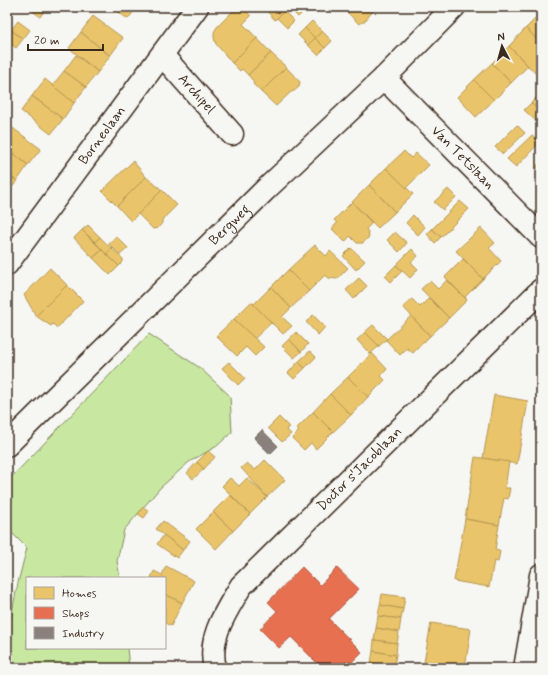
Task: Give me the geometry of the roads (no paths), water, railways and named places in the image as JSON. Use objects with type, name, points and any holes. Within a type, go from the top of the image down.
[{"type":"street","name":"Borneolaan","points":[[7,264],[197,7]]},
{"type":"street","name":"Bergweg","points":[[7,445],[265,190],[384,78],[454,7]]},
{"type":"street","name":"Archipel","points":[[162,55],[232,134]]},
{"type":"street","name":"Van Tetslaan","points":[[384,78],[541,237]]},
{"type":"street","name":"Doctor s'Jacoblaan","points":[[215,668],[212,657],[219,623],[241,586],[541,290]]},
{"type":"street","points":[[525,668],[541,575]]}]
